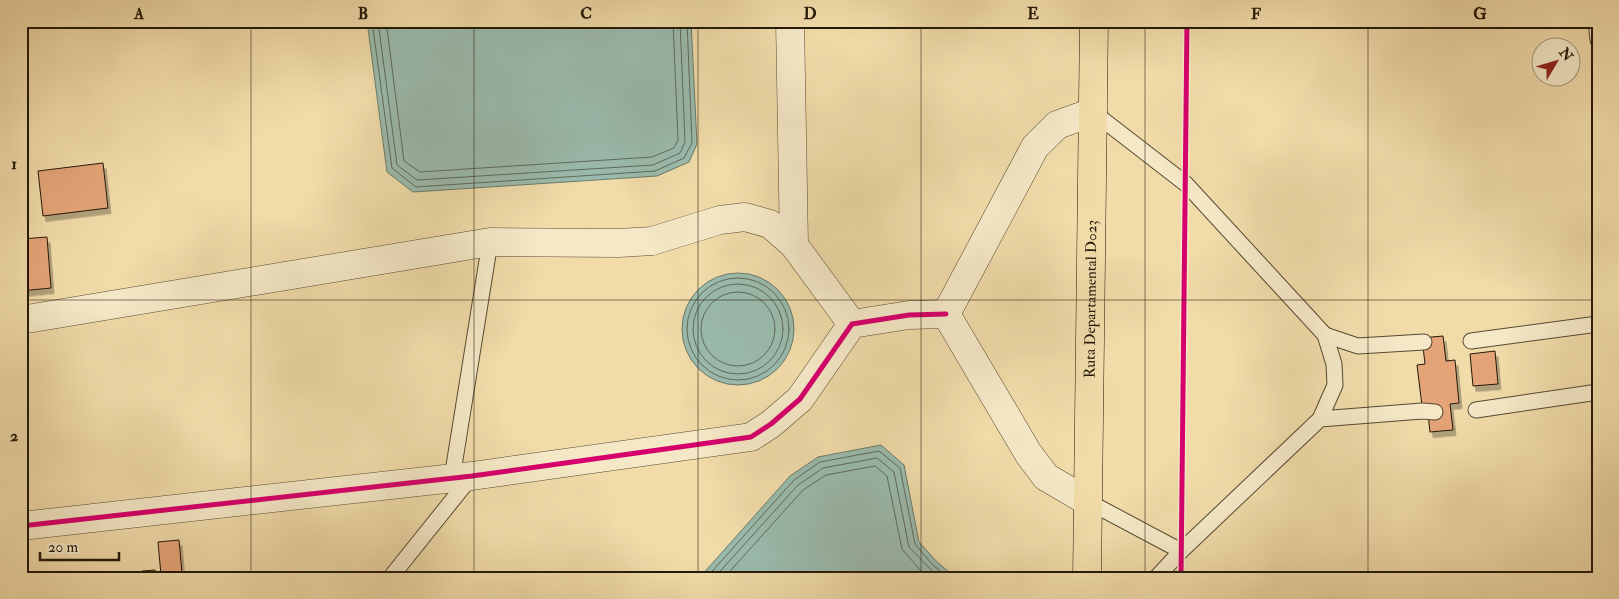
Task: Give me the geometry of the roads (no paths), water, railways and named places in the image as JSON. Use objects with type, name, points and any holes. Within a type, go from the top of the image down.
[{"type":"main road","name":"Ruta Departamental D023","points":[[1087,578],[1094,21]]},
{"type":"street","points":[[790,21],[794,245]]},
{"type":"street","points":[[946,314],[1035,147],[1057,125],[1093,112]]},
{"type":"street","points":[[21,320],[490,242],[619,243],[652,241],[720,220],[745,217],[770,224],[794,245],[852,324]]},
{"type":"street","points":[[21,526],[462,476],[751,437],[771,424],[800,399],[852,324],[909,316],[946,314]]},
{"type":"street","points":[[946,314],[1028,453],[1046,477],[1087,501]]},
{"type":"lane","points":[[1596,21],[1598,40]]},
{"type":"lane","points":[[1093,112],[1186,184],[1325,335],[1334,364],[1335,385],[1320,419],[1181,551],[1156,578]]},
{"type":"lane","points":[[390,578],[462,476],[490,242]]},
{"type":"lane","points":[[1471,341],[1598,324]]},
{"type":"lane","points":[[1325,335],[1358,346],[1424,342]]},
{"type":"lane","points":[[1476,410],[1598,392]]},
{"type":"lane","points":[[1320,419],[1435,412]]},
{"type":"lane","points":[[1087,501],[1181,551]]},
{"type":"water","points":[[367,21],[691,21],[697,144],[689,162],[657,176],[413,192],[387,172]]},
{"type":"water","points":[[738,273],[759,277],[778,289],[790,308],[794,329],[790,350],[778,369],[759,381],[738,385],[717,381],[698,369],[686,350],[682,329],[686,308],[698,289],[717,277]]},
{"type":"water","points":[[881,445],[904,465],[919,542],[936,561],[956,578],[701,578],[790,476],[818,457]]}]
